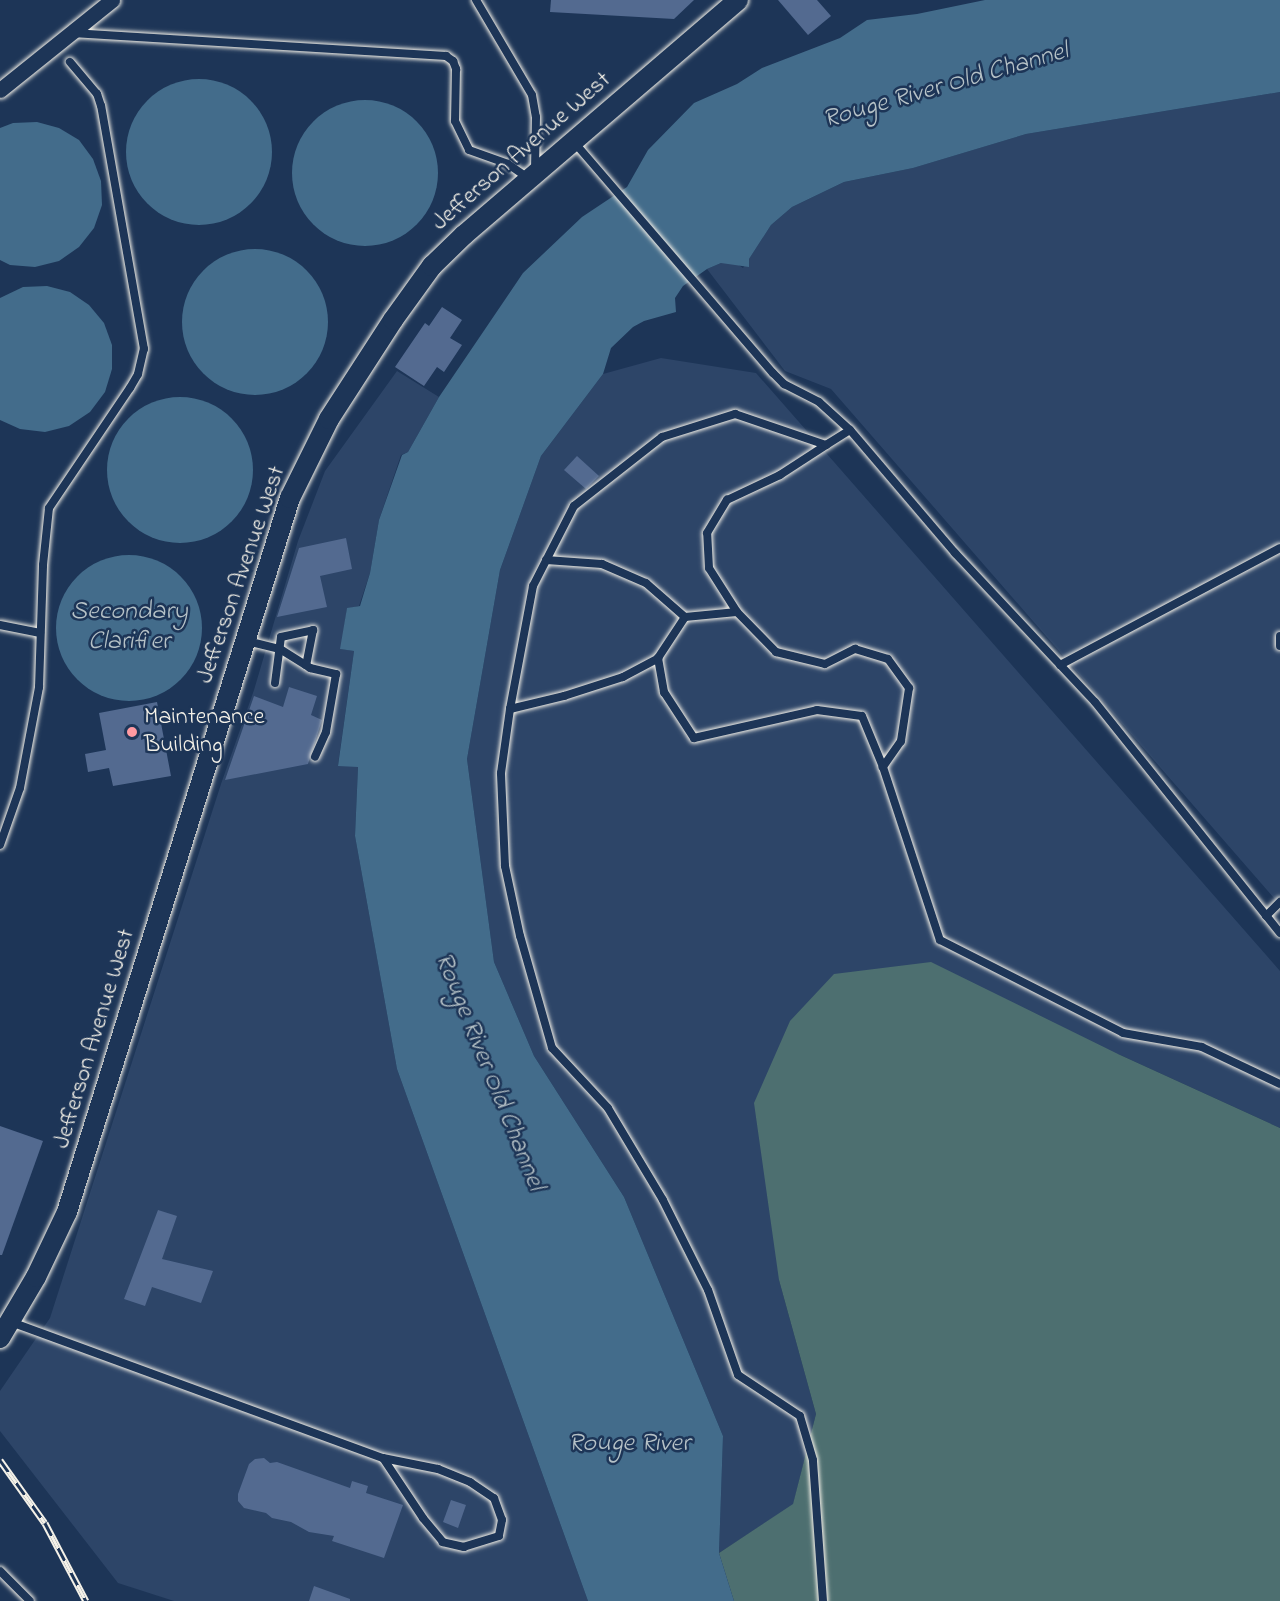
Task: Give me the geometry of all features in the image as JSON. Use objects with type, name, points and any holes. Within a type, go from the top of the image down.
[{"type":"main road","name":"Jefferson Avenue West","points":[[5,1330],[36,1277],[68,1212],[290,498],[329,419],[393,320],[432,266],[464,235],[738,0]]},
{"type":"street","points":[[0,90],[112,0]]},
{"type":"lane","points":[[71,33],[446,56],[453,61],[456,69],[455,122],[469,150],[507,164],[532,177],[537,125],[532,96],[476,0]]},
{"type":"lane","points":[[0,845],[20,788],[39,687],[43,565],[49,508],[130,388],[138,374],[144,349],[102,106],[97,94],[70,63]]},
{"type":"lane","points":[[573,141],[784,384],[811,396],[850,430],[955,553],[1095,702],[1179,804],[1280,933]]},
{"type":"lane","points":[[823,1601],[813,1460],[800,1416],[738,1375],[708,1290],[663,1200],[608,1108],[552,1048],[520,936],[506,866],[501,773],[510,709],[533,586],[574,506],[662,437],[735,414],[826,445]]},
{"type":"lane","points":[[850,430],[780,475],[728,500],[707,533],[709,568],[737,612],[776,652],[825,664],[855,649],[888,659],[909,688],[901,741],[883,766]]},
{"type":"lane","points":[[1060,665],[1280,548]]},
{"type":"lane","points":[[546,560],[602,564],[646,583],[685,617],[737,612]]},
{"type":"lane","points":[[510,709],[564,696],[623,677],[658,658],[685,617]]},
{"type":"lane","points":[[0,626],[40,633]]},
{"type":"lane","points":[[275,683],[281,637],[313,630],[306,666]]},
{"type":"lane","points":[[1280,636],[1280,646]]},
{"type":"lane","points":[[245,641],[280,649],[306,666],[336,674],[326,732],[315,757]]},
{"type":"lane","points":[[658,658],[664,692],[694,738],[817,710],[862,716],[883,766],[940,940],[1123,1033],[1202,1047],[1280,1084]]},
{"type":"lane","points":[[1266,916],[1280,902]]},
{"type":"lane","points":[[5,1330],[383,1458],[438,1469],[470,1482],[494,1498],[502,1520],[499,1536],[464,1548],[443,1542],[423,1518],[383,1458]]},
{"type":"lane","points":[[0,1571],[30,1601]]},
{"type":"shaded area","points":[[1280,92],[1280,905],[831,389],[785,371],[707,269],[721,263],[736,263],[743,268],[771,225],[792,207],[844,182],[913,168],[1026,134]]},
{"type":"shaded area","points":[[661,358],[756,373],[1280,971],[1280,1128],[1118,1054],[779,1280],[816,1414],[793,1505],[719,1553],[723,1436],[624,1197],[534,1056],[494,962],[467,759],[500,570],[541,456],[603,374]]},
{"type":"shaded area","points":[[397,371],[439,397],[408,452],[401,455],[379,520],[370,573],[359,606],[347,609],[341,649],[354,651],[338,765],[358,766],[355,836],[397,1069],[588,1601],[174,1601],[118,1583],[0,1431],[0,1391],[50,1318],[221,784],[254,690],[298,541],[325,471]]},
{"type":"green space","points":[[931,962],[1118,1054],[1280,1128],[1280,1601],[734,1601],[719,1553],[793,1504],[816,1414],[779,1280],[754,1103],[790,1021],[834,974]]},
{"type":"water","name":"Rouge River","points":[[985,0],[1280,0],[1280,92],[1026,134],[913,168],[844,182],[792,207],[771,225],[749,259],[749,267],[721,263],[707,269],[683,286],[675,298],[676,312],[644,321],[633,327],[611,348],[603,374],[541,456],[500,570],[467,759],[494,962],[534,1056],[624,1197],[723,1436],[719,1553],[734,1601],[588,1601],[397,1069],[355,836],[358,767],[338,766],[354,651],[340,649],[347,608],[360,606],[370,573],[379,520],[402,455],[408,452],[439,397],[523,273],[582,217],[627,187],[648,150],[694,103],[737,84],[762,68],[840,38],[867,20],[917,14]]},
{"type":"water","points":[[199,79],[227,85],[250,101],[266,124],[272,152],[266,180],[250,203],[227,219],[199,225],[171,219],[148,203],[132,180],[126,152],[132,124],[148,101],[171,85]]},
{"type":"water","points":[[365,100],[393,106],[416,122],[432,145],[438,173],[432,201],[416,224],[393,240],[365,246],[337,240],[314,224],[298,201],[292,173],[298,145],[314,122],[337,106]]},
{"type":"water","points":[[37,122],[59,128],[79,140],[93,159],[101,181],[102,205],[94,228],[79,247],[59,261],[35,267],[10,265],[0,260],[0,128],[13,123]]},
{"type":"water","points":[[255,249],[283,255],[306,271],[322,294],[328,322],[322,350],[306,373],[283,389],[255,395],[227,389],[204,373],[188,350],[182,322],[188,294],[204,271],[227,255]]},
{"type":"water","points":[[47,286],[70,292],[89,305],[104,323],[112,345],[112,369],[105,392],[90,412],[69,426],[45,432],[20,429],[0,420],[0,298],[23,287]]},
{"type":"water","name":"Secondary Clarifier","points":[[180,397],[208,403],[231,419],[247,442],[253,470],[247,498],[231,521],[208,537],[180,543],[152,537],[129,521],[113,498],[107,470],[113,442],[129,419],[152,403]]},
{"type":"water","name":"Secondary Clarifier","points":[[129,555],[157,561],[180,577],[196,600],[202,628],[196,656],[180,679],[157,695],[129,701],[101,695],[78,679],[62,656],[56,628],[62,600],[78,577],[101,561]]},
{"type":"building","points":[[551,0],[694,0],[674,19],[550,12]]},
{"type":"building","points":[[778,0],[817,0],[831,16],[808,35]]},
{"type":"building","points":[[442,307],[462,320],[450,338],[462,345],[444,372],[437,367],[424,386],[395,367],[425,323],[429,326]]},
{"type":"building","points":[[577,456],[599,476],[586,489],[564,470]]},
{"type":"building","points":[[346,538],[352,569],[320,576],[327,607],[277,617],[299,548]]},
{"type":"building","points":[[289,687],[317,696],[311,715],[322,720],[308,764],[225,780],[254,696],[283,707]]},
{"type":"building","name":"Maintenance Building","points":[[157,702],[171,776],[113,786],[109,768],[88,772],[85,754],[106,750],[99,713]]},
{"type":"building","points":[[0,1126],[43,1141],[2,1255],[0,1255]]},
{"type":"building","points":[[158,1210],[177,1216],[162,1259],[213,1271],[201,1303],[152,1287],[145,1306],[124,1299]]},
{"type":"building","points":[[264,1458],[270,1463],[277,1462],[350,1488],[352,1481],[368,1486],[366,1493],[403,1505],[384,1558],[332,1541],[334,1536],[309,1532],[291,1522],[244,1508],[238,1501],[238,1494],[249,1464],[255,1459]]},
{"type":"building","points":[[451,1500],[466,1505],[458,1528],[443,1522]]},
{"type":"building","points":[[314,1586],[350,1599],[350,1601],[309,1601]]},
{"type":"railway","points":[[0,1460],[45,1523],[86,1601]]},
{"type":"place","name":"Maintenance Building","points":[[132,732]]},
{"type":"water label","name":"Rouge River Old Channel","points":[[946,87]]},
{"type":"water label","name":"Rouge River Old Channel","points":[[488,1072]]}]
